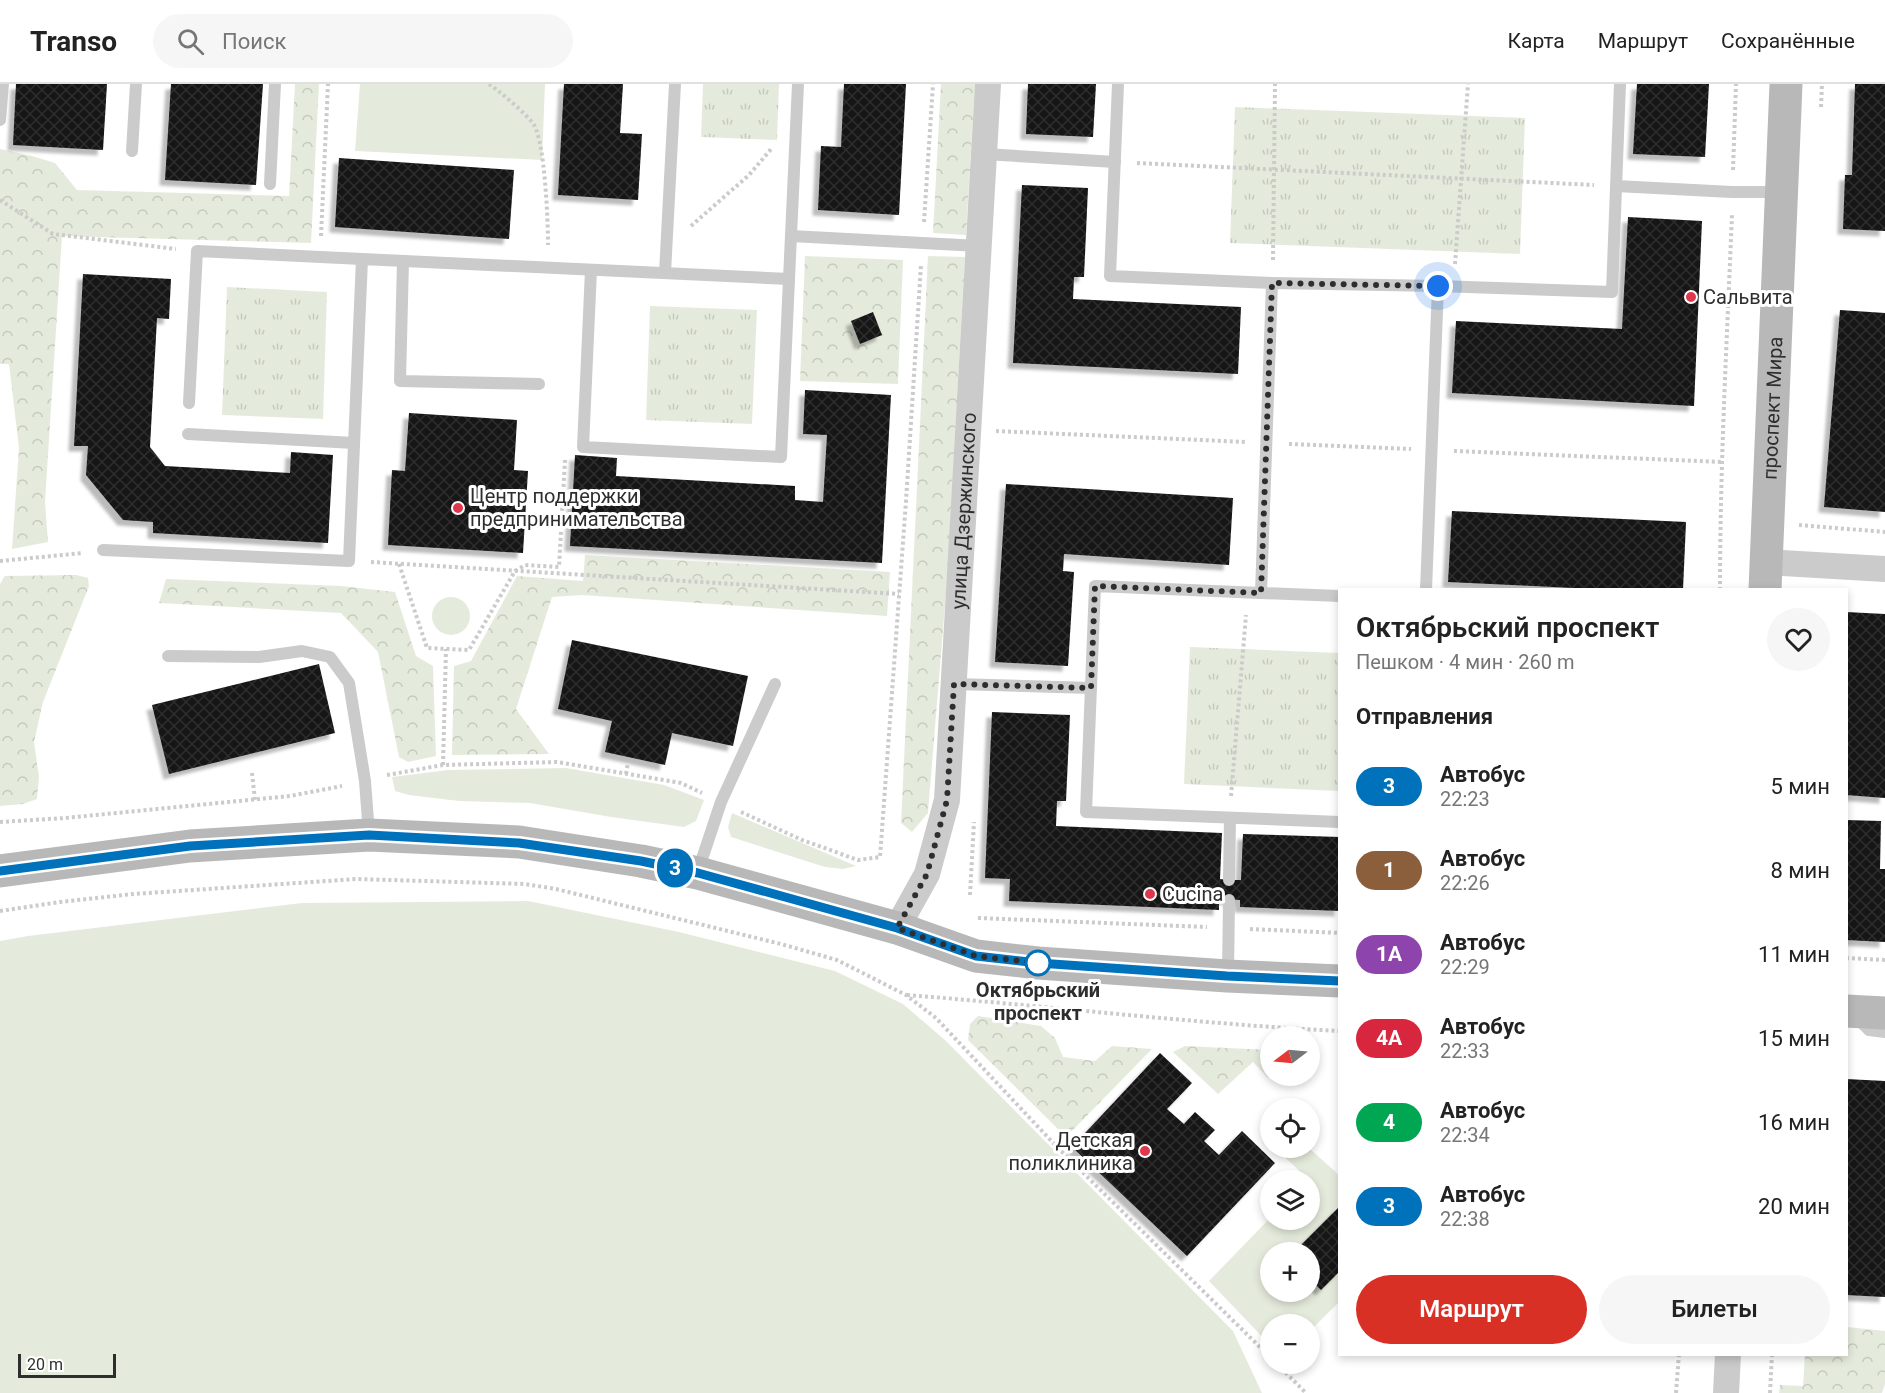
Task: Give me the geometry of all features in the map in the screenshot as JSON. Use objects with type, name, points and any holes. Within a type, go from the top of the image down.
[{"type":"street","name":"улица Дзержинского","points":[[897,928],[927,874],[947,800],[988,84]]},
{"type":"street","name":"проспект Мира","points":[[1766,576],[1786,84]]},
{"type":"street","points":[[1766,576],[1885,569]]},
{"type":"street","points":[[0,870],[190,846],[369,835],[519,843],[641,861],[698,873],[897,928],[976,956],[1038,963],[1338,981]]},
{"type":"street","points":[[1849,1011],[1885,1013]]},
{"type":"street","points":[[1726,1393],[1728,1356]]},
{"type":"lane","points":[[0,120],[3,84]]},
{"type":"lane","points":[[132,151],[136,84]]},
{"type":"lane","points":[[270,184],[276,84]]},
{"type":"lane","points":[[665,273],[675,84]]},
{"type":"lane","points":[[591,270],[583,447],[781,457],[798,84]]},
{"type":"lane","points":[[1118,84],[1110,276],[1272,283],[1454,286],[1612,292],[1620,84]]},
{"type":"lane","points":[[984,154],[1115,162]]},
{"type":"lane","points":[[1616,186],[1780,192]]},
{"type":"lane","points":[[791,236],[979,246]]},
{"type":"lane","points":[[189,403],[197,251],[789,279]]},
{"type":"lane","points":[[103,550],[349,561],[362,259]]},
{"type":"lane","points":[[404,261],[400,381],[539,384]]},
{"type":"lane","points":[[1254,593],[1266,443],[1272,283]]},
{"type":"lane","points":[[1426,588],[1438,286]]},
{"type":"lane","points":[[188,434],[354,443]]},
{"type":"lane","points":[[1338,596],[1095,586],[1086,812],[1338,822]]},
{"type":"lane","points":[[168,656],[260,657],[302,651],[330,657],[349,683],[365,781],[369,835]]},
{"type":"lane","points":[[698,873],[721,802],[775,684]]},
{"type":"lane","points":[[954,684],[1091,688]]},
{"type":"lane","points":[[1229,880],[1230,818]]},
{"type":"lane","points":[[1227,976],[1229,900]]},
{"type":"lane","points":[[1849,1011],[1869,1030],[1885,1032]]},
{"type":"path","points":[[321,213],[328,84]]},
{"type":"path","points":[[489,84],[534,124],[540,145],[548,227],[547,268]]},
{"type":"path","points":[[0,822],[66,818],[290,796],[443,765],[557,762],[681,783],[802,840],[858,860],[880,857],[933,84]]},
{"type":"path","points":[[1272,283],[1275,84]]},
{"type":"path","points":[[1454,286],[1468,84]]},
{"type":"path","points":[[1720,588],[1720,513],[1736,84]]},
{"type":"path","points":[[666,247],[749,175],[796,120]]},
{"type":"path","points":[[1115,162],[1616,186]]},
{"type":"path","points":[[0,200],[53,234],[197,251]]},
{"type":"path","points":[[996,431],[1723,462]]},
{"type":"path","points":[[399,564],[427,648],[469,650],[515,571],[525,565],[559,567],[566,446],[583,447]]},
{"type":"path","points":[[1793,525],[1885,532]]},
{"type":"path","points":[[0,561],[103,550]]},
{"type":"path","points":[[349,561],[899,594]]},
{"type":"path","points":[[1230,818],[1254,593]]},
{"type":"path","points":[[443,765],[446,649]]},
{"type":"path","points":[[626,774],[628,762]]},
{"type":"path","points":[[252,773],[255,800]]},
{"type":"path","points":[[0,911],[133,894],[357,879],[525,884],[556,888],[837,960],[906,995],[936,1018],[1057,1147],[1260,1347]]},
{"type":"path","points":[[978,918],[1338,933]]},
{"type":"path","points":[[1848,958],[1885,960]]},
{"type":"path","points":[[906,995],[1257,1027],[1338,1031]]},
{"type":"path","points":[[1676,1393],[1679,1356]]},
{"type":"path","points":[[1770,1393],[1772,1356]]},
{"type":"path","points":[[1287,1374],[1306,1393]]},
{"type":"green space","points":[[295,84],[319,84],[311,243],[62,236],[45,502],[48,542],[12,549],[19,448],[9,364],[0,364],[0,149],[55,163],[77,190],[289,196]]},
{"type":"green space","points":[[360,84],[545,84],[542,160],[355,151]]},
{"type":"green space","points":[[703,84],[779,84],[777,140],[701,137]]},
{"type":"green space","points":[[941,84],[975,84],[966,235],[933,233]]},
{"type":"green space","points":[[1235,107],[1525,118],[1520,254],[1230,243]]},
{"type":"green space","points":[[805,256],[903,260],[898,384],[800,381]]},
{"type":"green space","points":[[928,256],[965,257],[947,581],[928,813],[912,832],[901,823]]},
{"type":"green space","points":[[227,287],[327,292],[323,419],[222,415]]},
{"type":"green space","points":[[650,306],[757,310],[752,424],[646,420]]},
{"type":"green space","points":[[585,555],[890,572],[887,616],[582,595],[552,597],[516,709],[549,754],[452,755],[454,666],[471,661],[517,576],[583,581]]},
{"type":"green space","points":[[76,575],[88,578],[89,586],[43,702],[34,742],[39,777],[37,799],[23,804],[0,806],[0,584],[5,576]]},
{"type":"green space","points":[[166,579],[341,586],[395,592],[416,656],[433,666],[436,756],[408,762],[399,757],[378,652],[341,613],[159,603]]},
{"type":"green space","points":[[451,597],[465,602],[470,616],[465,630],[451,635],[437,630],[432,616],[437,602]]},
{"type":"green space","points":[[1190,647],[1338,653],[1338,791],[1184,784]]},
{"type":"green space","points":[[566,768],[664,785],[704,800],[696,821],[684,827],[530,803],[459,801],[409,795],[395,791],[392,777],[448,770]]},
{"type":"green space","points":[[732,813],[856,866],[843,869],[825,867],[731,837],[728,827]]},
{"type":"green space","points":[[528,901],[679,932],[835,971],[903,1004],[945,1040],[1233,1331],[1262,1393],[0,1393],[0,941],[302,903]]},
{"type":"green space","points":[[978,1016],[1041,1026],[1055,1038],[1063,1057],[1095,1061],[1112,1046],[1152,1049],[1066,1137],[968,1040],[970,1024]]},
{"type":"green space","points":[[1185,1046],[1260,1050],[1260,1069],[1253,1062],[1218,1094],[1173,1052]]},
{"type":"green space","points":[[1286,1158],[1320,1158],[1338,1174],[1338,1303],[1320,1321],[1320,1314],[1260,1314],[1260,1335],[1209,1281],[1260,1228],[1320,1230],[1320,1170],[1298,1170]]},
{"type":"green space","points":[[1848,1327],[1885,1331],[1885,1384],[1882,1393],[1779,1393],[1780,1385],[1803,1386],[1805,1356],[1848,1356]]},
{"type":"building","points":[[16,84],[107,84],[103,150],[13,145]]},
{"type":"building","points":[[171,84],[263,84],[256,185],[165,180]]},
{"type":"building","points":[[564,84],[623,84],[620,133],[642,134],[638,200],[558,195]]},
{"type":"building","points":[[844,84],[906,84],[899,215],[818,210],[821,146],[841,147]]},
{"type":"building","points":[[1028,84],[1096,84],[1093,137],[1026,134]]},
{"type":"building","points":[[1637,84],[1709,84],[1705,157],[1633,154]]},
{"type":"building","points":[[1855,84],[1885,84],[1885,231],[1843,229],[1845,175],[1852,175]]},
{"type":"building","points":[[339,158],[514,170],[509,239],[335,227]]},
{"type":"building","points":[[1022,185],[1088,188],[1084,277],[1074,277],[1073,299],[1241,307],[1238,374],[1013,363]]},
{"type":"building","points":[[1628,217],[1702,221],[1694,406],[1452,393],[1456,321],[1622,329]]},
{"type":"building","points":[[83,274],[171,279],[169,319],[157,318],[150,447],[165,466],[290,473],[291,452],[333,455],[328,543],[153,533],[153,522],[123,520],[86,475],[88,446],[74,446]]},
{"type":"building","points":[[1840,310],[1885,313],[1885,512],[1824,507]]},
{"type":"building","points":[[873,312],[882,335],[860,344],[851,321]]},
{"type":"building","points":[[805,390],[891,395],[882,563],[570,546],[575,455],[617,458],[616,476],[795,486],[795,500],[823,502],[827,435],[803,434]]},
{"type":"building","name":"Центр поддержки предпринимательства","points":[[409,413],[517,420],[514,470],[528,471],[523,553],[388,545],[392,470],[405,471]]},
{"type":"building","points":[[1006,484],[1233,498],[1229,565],[1064,554],[1063,571],[1074,572],[1068,666],[995,662]]},
{"type":"building","points":[[1452,511],[1686,522],[1683,588],[1572,588],[1448,582]]},
{"type":"building","points":[[1848,612],[1885,614],[1885,798],[1848,795]]},
{"type":"building","points":[[572,640],[748,676],[733,746],[672,733],[665,765],[605,752],[612,721],[558,709]]},
{"type":"building","points":[[319,664],[335,733],[169,774],[152,705]]},
{"type":"building","points":[[992,712],[1070,715],[1066,801],[1057,801],[1056,826],[1222,833],[1220,879],[1229,880],[1241,880],[1243,834],[1338,837],[1338,911],[1240,907],[1240,900],[1219,899],[1219,910],[1009,901],[1010,879],[985,878]]},
{"type":"building","points":[[1848,820],[1881,821],[1880,869],[1885,869],[1885,942],[1848,940]]},
{"type":"building","name":"Детская поликлиника","points":[[1160,1053],[1192,1083],[1167,1109],[1184,1124],[1195,1112],[1215,1130],[1204,1141],[1219,1155],[1242,1131],[1260,1148],[1260,1158],[1270,1158],[1275,1163],[1268,1170],[1260,1170],[1260,1179],[1187,1256],[1072,1147]]},
{"type":"building","points":[[1848,1079],[1885,1081],[1885,1297],[1848,1295]]},
{"type":"building","points":[[1338,1208],[1338,1273],[1321,1290],[1320,1242],[1304,1242],[1316,1230],[1320,1230],[1320,1226]]},
{"type":"bus line","name":"3","points":[[0,871],[190,846],[369,835],[519,843],[564,848],[698,873],[897,928],[976,956],[1038,963],[1338,981]]},
{"type":"place","name":"Сальвита","points":[[1691,297]]},
{"type":"place","name":"Центр поддержки предпринимательства","points":[[458,508]]},
{"type":"place","name":"Cucina","points":[[1150,894]]},
{"type":"place","name":"Октябрьский проспект","points":[[1038,963]]},
{"type":"place","name":"Детская поликлиника","points":[[1145,1151]]},
{"type":"route","points":[[1038,963],[976,956],[897,928],[927,874],[947,800],[954,684],[1091,688],[1095,586],[1261,593],[1272,283],[1438,286]]}]
